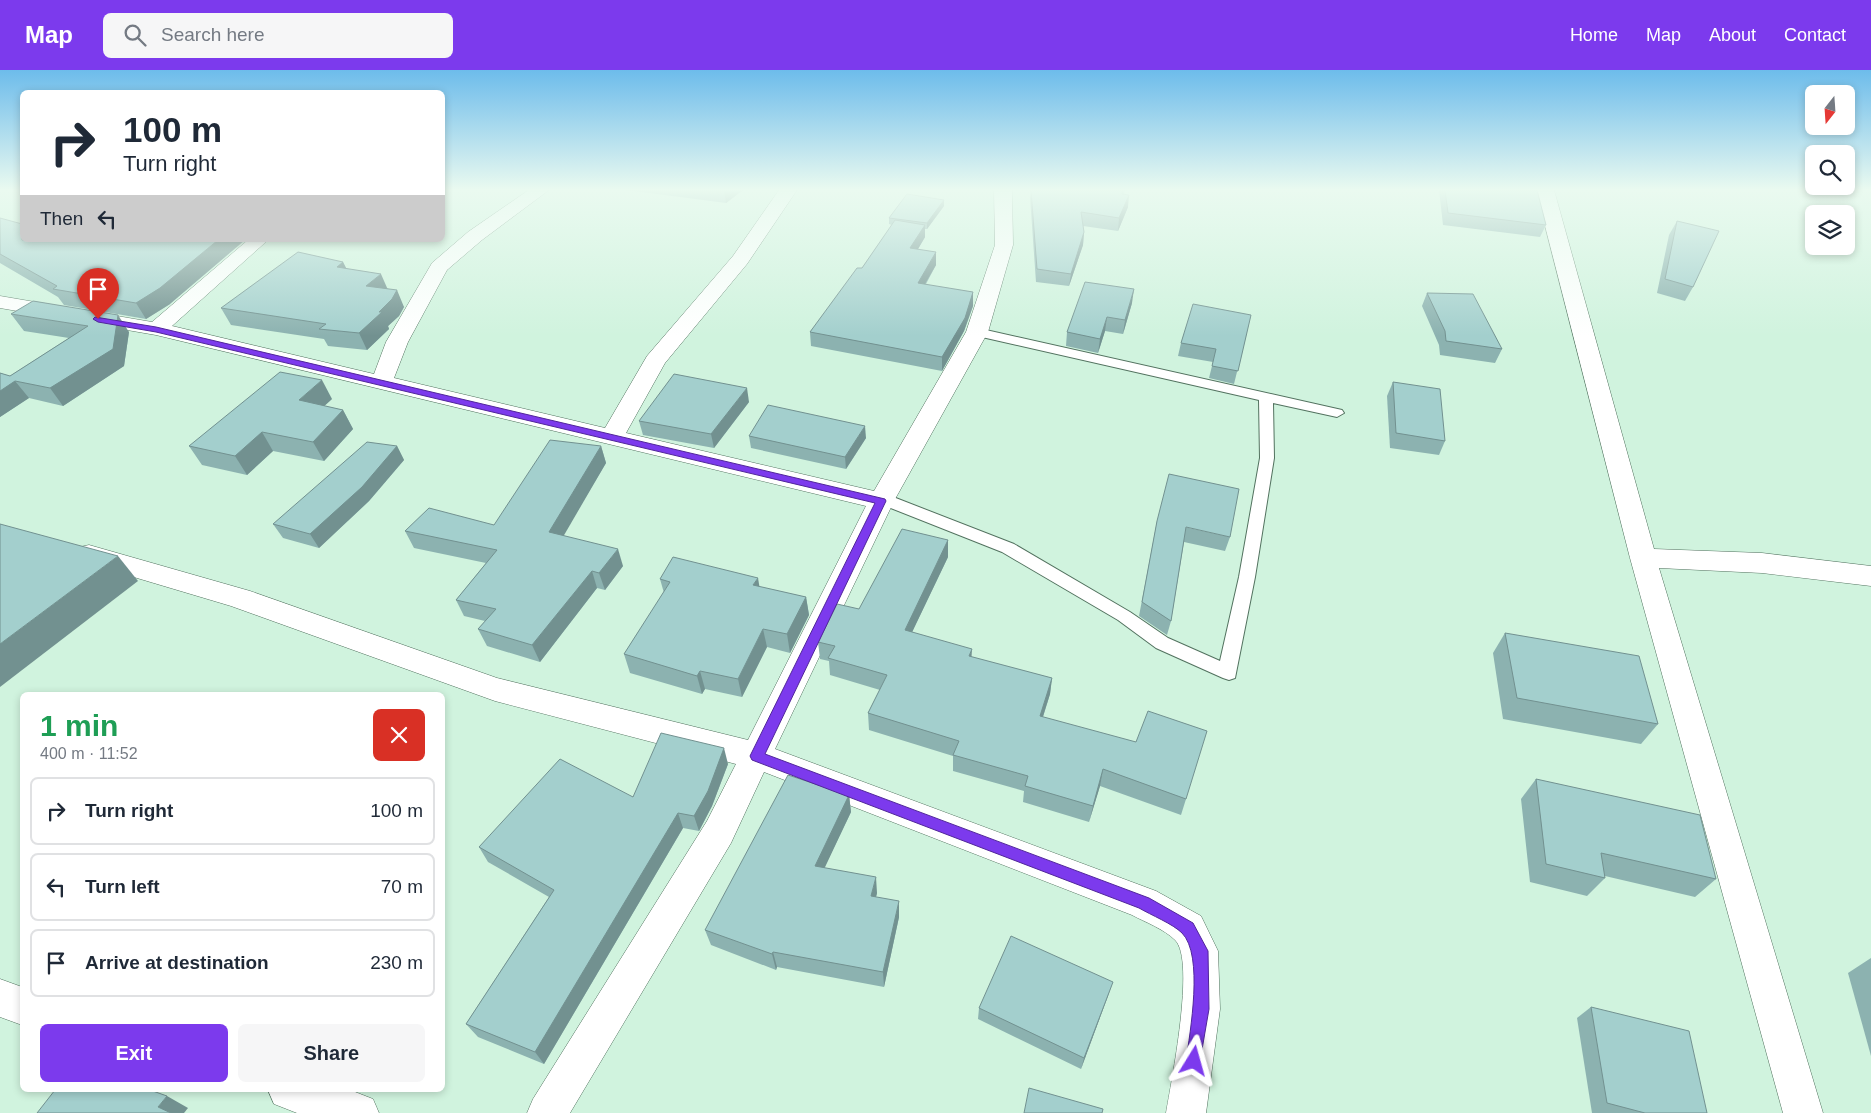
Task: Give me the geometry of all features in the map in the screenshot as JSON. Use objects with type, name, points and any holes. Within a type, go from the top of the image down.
[{"type":"street","points":[[381,384],[397,342],[439,267],[472,239]]},
{"type":"street","points":[[611,438],[655,361],[740,260],[755,239]]},
{"type":"street","points":[[547,1113],[719,832],[882,500],[977,332],[1004,245],[1004,239]]},
{"type":"street","points":[[1559,239],[1643,558],[1803,1113]]},
{"type":"street","points":[[156,329],[257,242]]},
{"type":"street","points":[[0,302],[156,329],[381,384],[882,500]]},
{"type":"street","points":[[66,549],[240,598],[495,690],[757,756],[1144,903],[1188,928],[1200,951],[1201,1009],[1186,1113]]},
{"type":"street","points":[[1643,558],[1762,563],[1871,576]]},
{"type":"street","points":[[0,998],[20,1005]]},
{"type":"street","points":[[293,1092],[336,1109]]},
{"type":"lane","points":[[977,332],[1337,413]]},
{"type":"lane","points":[[882,500],[1008,548],[1124,616],[1162,643],[1227,672],[1247,576],[1267,458],[1266,398]]},
{"type":"building","points":[[0,239],[20,239],[20,242],[216,242],[160,288],[136,303],[53,289],[57,286],[0,254]]},
{"type":"building","points":[[882,239],[916,239],[910,248],[936,252],[918,283],[973,292],[965,318],[942,357],[810,332],[857,268],[862,268]]},
{"type":"building","points":[[1035,239],[1082,239],[1071,274],[1037,269]]},
{"type":"building","points":[[1673,239],[1715,239],[1693,287],[1665,279]]},
{"type":"building","points":[[298,252],[343,262],[337,267],[381,274],[366,286],[397,290],[392,299],[379,312],[382,312],[359,333],[319,329],[326,324],[221,308]]},
{"type":"building","points":[[1085,282],[1134,289],[1125,320],[1107,317],[1100,339],[1067,332]]},
{"type":"building","points":[[1427,293],[1473,294],[1502,349],[1446,341],[1445,331]]},
{"type":"building","points":[[33,301],[118,315],[113,349],[50,388],[15,381],[0,391],[0,373],[10,376],[88,326],[11,314]]},
{"type":"building","points":[[1193,304],[1251,315],[1238,371],[1212,366],[1216,349],[1181,343]]},
{"type":"building","points":[[280,372],[322,380],[299,400],[343,410],[313,442],[262,432],[235,456],[189,446]]},
{"type":"building","points":[[674,374],[747,388],[711,434],[639,421]]},
{"type":"building","points":[[1393,382],[1440,389],[1445,441],[1396,433]]},
{"type":"building","points":[[768,405],[865,426],[845,457],[749,436]]},
{"type":"building","points":[[550,440],[601,446],[549,532],[618,549],[599,573],[592,571],[532,645],[478,629],[496,609],[456,600],[497,550],[405,531],[429,508],[494,525]]},
{"type":"building","points":[[367,442],[397,446],[362,487],[310,534],[273,524]]},
{"type":"building","points":[[1169,474],[1239,489],[1230,537],[1186,527],[1171,621],[1142,602],[1157,521]]},
{"type":"building","points":[[0,524],[118,556],[0,644]]},
{"type":"building","points":[[902,529],[948,540],[905,630],[972,649],[969,656],[1052,678],[1040,716],[1136,742],[1148,711],[1207,731],[1186,799],[1103,769],[1093,806],[1025,786],[1028,776],[953,755],[959,741],[868,713],[887,675],[828,658],[835,646],[818,642],[837,604],[859,609]]},
{"type":"building","points":[[673,557],[758,578],[753,585],[806,597],[787,634],[763,629],[738,679],[700,671],[697,676],[624,654],[670,582],[660,579]]},
{"type":"building","points":[[1505,633],[1639,656],[1658,724],[1517,698]]},
{"type":"building","points":[[661,733],[724,748],[708,791],[694,816],[678,813],[535,1052],[466,1024],[554,890],[479,847],[560,759],[633,797]]},
{"type":"building","points":[[788,775],[849,795],[815,866],[876,877],[871,896],[899,901],[883,972],[773,952],[772,954],[705,930]]},
{"type":"building","points":[[1536,779],[1700,815],[1716,879],[1601,853],[1605,878],[1546,864]]},
{"type":"building","points":[[1011,936],[1113,982],[1084,1058],[979,1008]]},
{"type":"building","points":[[1591,1007],[1689,1031],[1707,1113],[1645,1113],[1607,1103]]},
{"type":"building","points":[[1029,1088],[1103,1109],[1102,1113],[1024,1113]]},
{"type":"building","points":[[53,1092],[156,1092],[167,1096],[158,1107],[171,1113],[37,1113]]},
{"type":"route","points":[[98,319],[156,329],[381,384],[881,501],[757,756],[1144,903],[1188,928],[1200,951],[1201,1009],[1194,1061]]}]
